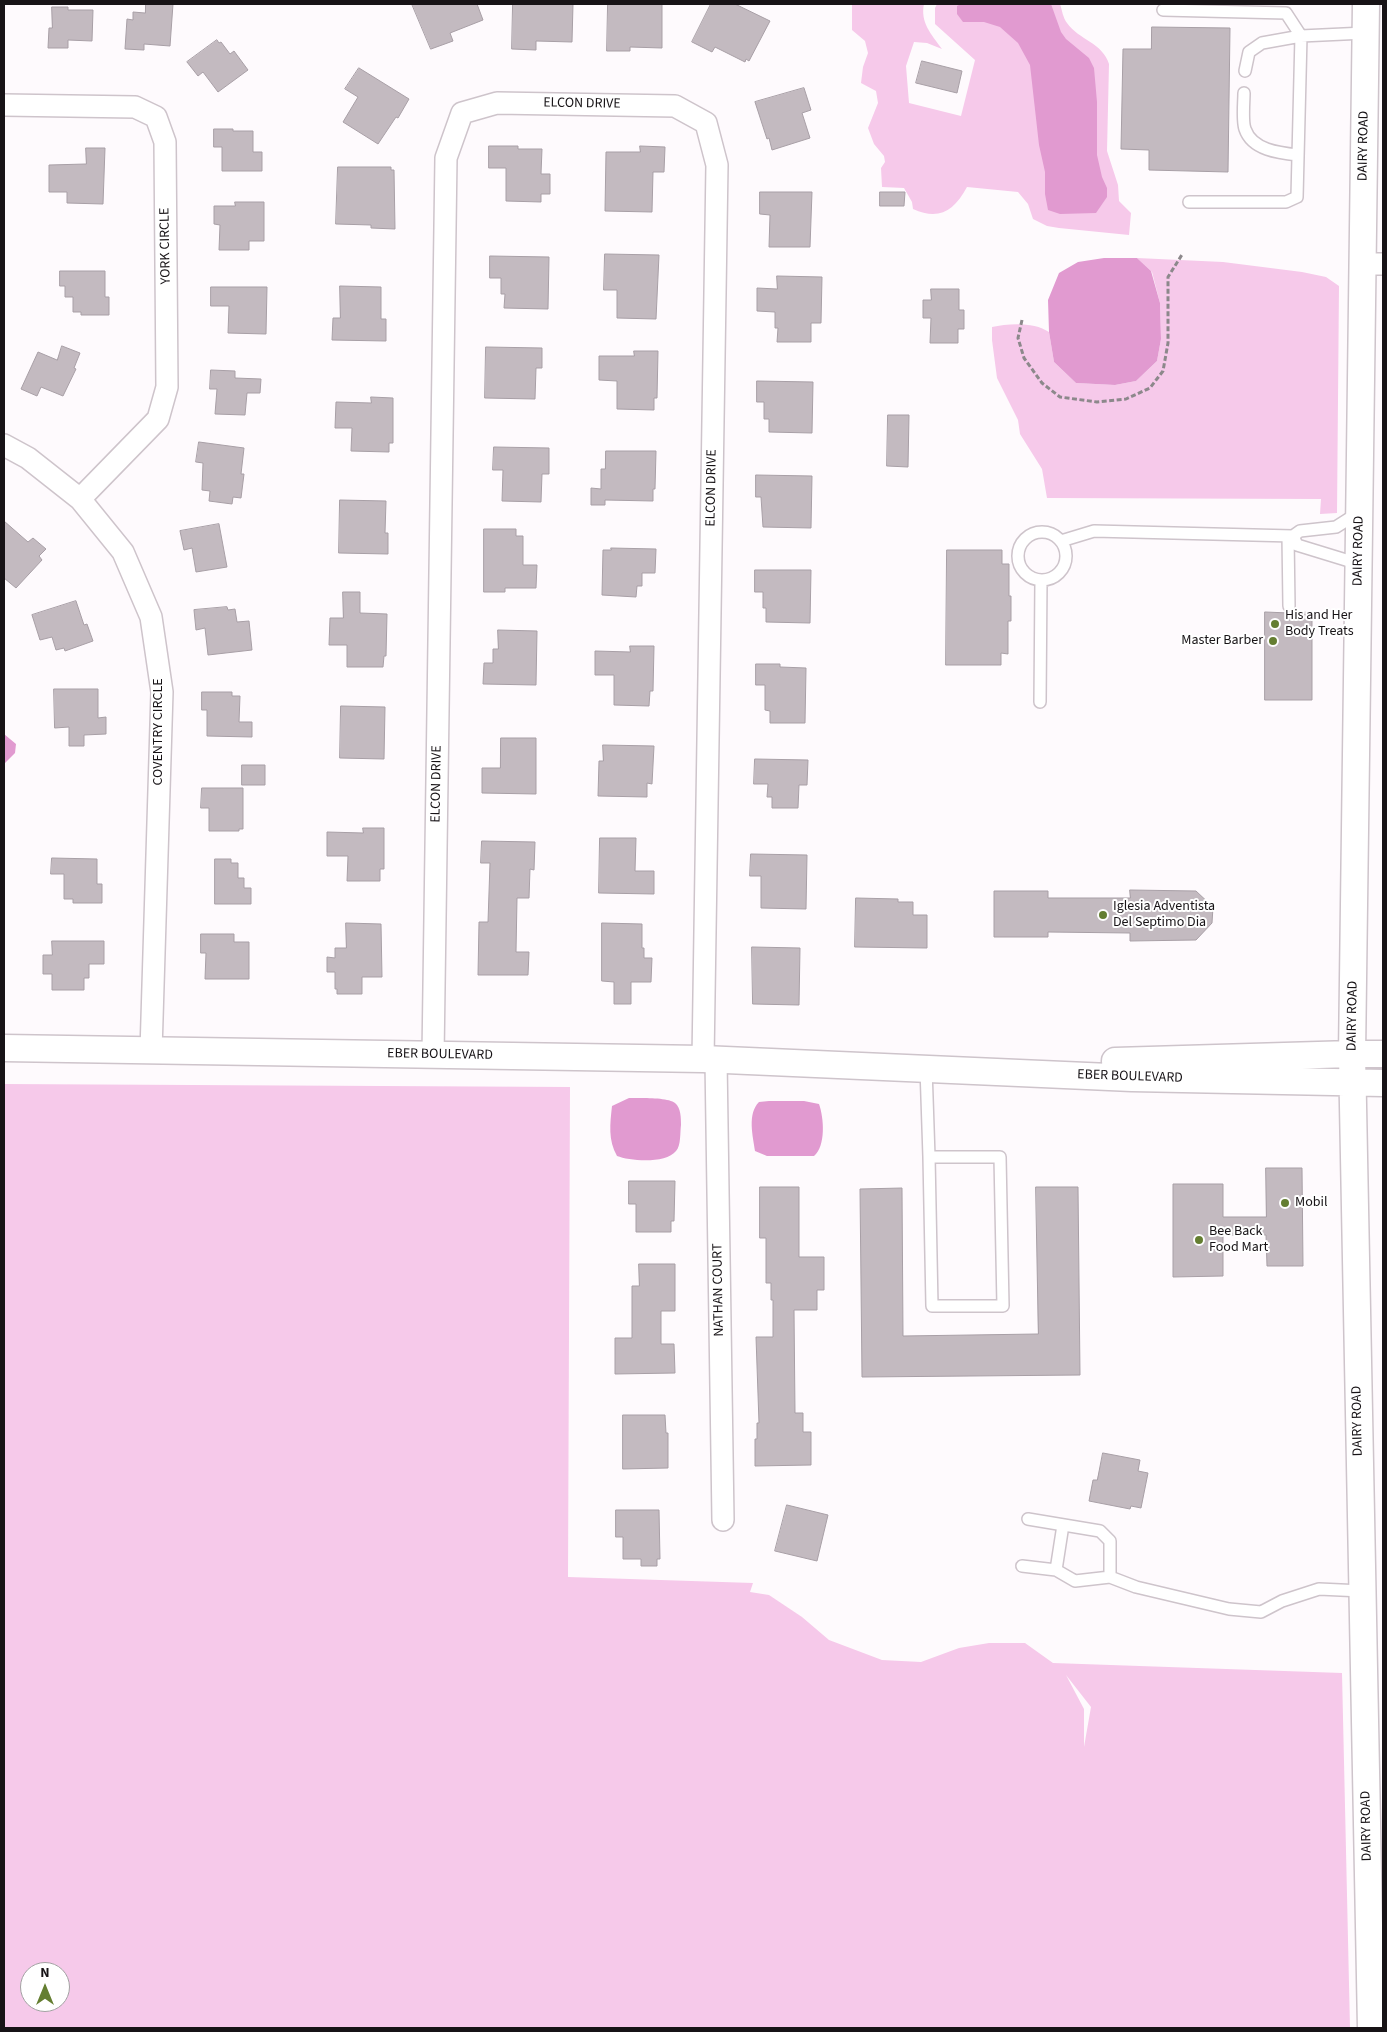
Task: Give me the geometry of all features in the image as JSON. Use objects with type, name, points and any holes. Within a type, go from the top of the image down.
[{"type":"street","name":"DAIRY ROAD","points":[[1366,4],[1365,33],[1373,264],[1359,512],[1352,1054],[1354,1083],[1355,1288],[1371,2028]]},
{"type":"street","name":"ELCON DRIVE","points":[[433,1055],[446,158],[462,114],[497,102],[676,106],[706,123],[717,165],[709,1059]]},
{"type":"street","name":"YORK CIRCLE","points":[[4,105],[135,107],[156,117],[165,142],[167,387],[158,419],[80,498]]},
{"type":"street","name":"COVENTRY CIRCLE","points":[[4,445],[28,458],[80,498],[123,552],[151,617],[162,692],[151,1051]]},
{"type":"street","name":"EBER BOULEVARD","points":[[4,1048],[709,1059],[1132,1078],[1383,1083]]},
{"type":"street","name":"EBER BOULEVARD","points":[[877,1066],[1112,1062],[1383,1054]]},
{"type":"street","name":"NATHAN COURT","points":[[709,1059],[723,1520]]},
{"type":"lane","points":[[1163,10],[1286,14],[1301,36],[1297,197],[1286,202],[1189,202]]},
{"type":"lane","points":[[1245,71],[1249,52],[1262,43],[1301,36],[1365,33]]},
{"type":"lane","points":[[1244,93],[1244,128],[1254,143],[1277,153],[1298,155]]},
{"type":"lane","points":[[1061,541],[1094,531],[1290,536],[1300,531],[1336,527],[1359,512]]},
{"type":"lane","points":[[1048,532],[1061,541],[1065,548],[1065,564],[1055,577],[1041,580],[1031,578],[1020,567],[1018,559],[1021,544],[1032,534],[1048,532]]},
{"type":"lane","points":[[1290,536],[1297,545],[1359,564]]},
{"type":"lane","points":[[1289,606],[1290,536]]},
{"type":"lane","points":[[1040,702],[1041,580]]},
{"type":"lane","points":[[926,1068],[932,1306],[1003,1306],[1000,1157],[929,1157]]},
{"type":"lane","points":[[1028,1519],[1100,1531],[1110,1541],[1110,1577]]},
{"type":"lane","points":[[1056,1570],[1063,1525]]},
{"type":"lane","points":[[1022,1566],[1056,1570],[1075,1581],[1110,1577],[1136,1587],[1229,1608],[1261,1612],[1282,1601],[1319,1589],[1362,1590]]},
{"type":"path","points":[[1022,320],[1018,338],[1024,358],[1042,383],[1060,397],[1097,402],[1126,399],[1150,388],[1163,371],[1168,343],[1168,277],[1183,252]]},
{"type":"shaded area","points":[[852,4],[924,4],[925,22],[930,33],[942,49],[927,43],[914,42],[906,66],[909,103],[961,116],[975,60],[935,24],[935,8],[937,4],[1060,4],[1067,23],[1078,34],[1102,51],[1109,64],[1107,151],[1118,185],[1119,201],[1131,213],[1129,235],[1047,226],[1033,219],[1028,204],[1018,192],[967,187],[951,208],[945,212],[931,214],[913,209],[912,202],[904,188],[882,187],[881,168],[885,162],[884,156],[874,144],[868,128],[878,103],[876,91],[861,83],[863,67],[868,53],[865,41],[852,30]]},
{"type":"shaded area","points":[[961,4],[1051,4],[1061,32],[1066,39],[1089,58],[1094,68],[1097,102],[1097,155],[1102,177],[1107,188],[1107,197],[1096,213],[1060,214],[1048,210],[1045,194],[1045,172],[1039,145],[1030,65],[1018,43],[1000,27],[984,22],[963,22],[957,14],[957,6]]},
{"type":"shaded area","points":[[1104,258],[1137,258],[1151,271],[1160,303],[1161,339],[1157,361],[1136,381],[1115,385],[1076,383],[1054,362],[1049,332],[1048,300],[1059,273],[1078,262]]},
{"type":"shaded area","points":[[1137,258],[1223,262],[1302,272],[1326,277],[1339,286],[1337,513],[1320,514],[1321,499],[1047,498],[1042,469],[1020,434],[1018,420],[997,378],[992,327],[1022,324],[1037,326],[1049,332],[1054,362],[1076,383],[1115,385],[1136,381],[1157,361],[1161,339],[1160,303],[1152,272]]},
{"type":"shaded area","points":[[4,734],[16,744],[15,753],[4,764]]},
{"type":"shaded area","points":[[4,1084],[570,1087],[568,1577],[753,1583],[750,1592],[769,1595],[802,1617],[829,1640],[882,1660],[921,1662],[959,1648],[989,1643],[1025,1643],[1053,1663],[1342,1673],[1350,2028],[4,2028]],"holes":[[[1066,1675],[1091,1707],[1084,1747],[1084,1709]]]},
{"type":"shaded area","points":[[629,1098],[653,1098],[671,1101],[677,1105],[680,1110],[681,1125],[679,1146],[676,1151],[671,1155],[656,1160],[630,1159],[617,1156],[611,1138],[612,1106]]},
{"type":"shaded area","points":[[804,1101],[819,1104],[823,1132],[821,1146],[814,1156],[767,1156],[755,1151],[752,1125],[753,1113],[759,1102]]},
{"type":"building","points":[[146,4],[173,4],[170,46],[144,44],[144,50],[125,49],[127,19],[133,20],[133,12],[145,13]]},
{"type":"building","points":[[412,4],[477,4],[483,20],[450,33],[453,41],[431,49]]},
{"type":"building","points":[[513,4],[573,4],[572,42],[536,41],[536,50],[512,49]]},
{"type":"building","points":[[608,4],[662,4],[662,48],[630,47],[630,51],[607,51]]},
{"type":"building","points":[[711,4],[735,4],[770,21],[749,61],[746,59],[745,62],[715,47],[712,52],[692,42]]},
{"type":"building","points":[[52,7],[68,7],[68,10],[93,10],[92,41],[68,40],[68,48],[48,48],[49,28],[52,28]]},
{"type":"building","points":[[1152,27],[1230,28],[1228,172],[1149,170],[1149,150],[1121,149],[1123,49],[1151,49]]},
{"type":"building","points":[[217,40],[219,43],[221,42],[230,54],[234,51],[248,70],[218,92],[203,72],[198,76],[187,62]]},
{"type":"building","points":[[922,61],[962,71],[957,93],[916,83]]},
{"type":"building","points":[[359,68],[409,99],[398,118],[396,117],[378,144],[343,122],[358,97],[345,89]]},
{"type":"building","points":[[804,88],[811,110],[802,113],[810,138],[772,150],[755,102]]},
{"type":"building","points":[[214,129],[253,131],[253,152],[262,152],[262,171],[222,171],[222,147],[214,147]]},
{"type":"building","points":[[489,146],[518,146],[518,149],[542,149],[541,174],[550,174],[550,194],[541,194],[541,202],[506,201],[506,168],[489,168]]},
{"type":"building","points":[[640,146],[665,147],[664,172],[653,172],[652,212],[605,211],[606,152],[640,152]]},
{"type":"building","points":[[86,148],[105,148],[103,204],[67,203],[67,192],[49,192],[49,165],[86,164]]},
{"type":"building","points":[[338,167],[391,167],[391,170],[394,170],[395,229],[371,228],[371,225],[336,224]]},
{"type":"building","points":[[760,192],[812,192],[810,247],[769,247],[770,215],[760,214]]},
{"type":"building","points":[[880,192],[905,192],[904,206],[880,206]]},
{"type":"building","points":[[235,202],[264,202],[264,241],[249,241],[249,250],[219,250],[220,225],[214,224],[214,206],[235,206]]},
{"type":"building","points":[[605,254],[659,255],[656,319],[617,318],[617,290],[604,290]]},
{"type":"building","points":[[490,256],[549,257],[548,309],[504,308],[505,294],[501,294],[501,278],[490,278]]},
{"type":"building","points":[[60,271],[105,271],[105,297],[109,297],[109,315],[81,315],[81,312],[73,312],[73,297],[65,297],[65,286],[60,286]]},
{"type":"building","points":[[777,276],[822,277],[821,323],[811,323],[811,342],[777,342],[778,328],[775,328],[775,312],[757,311],[757,288],[777,289]]},
{"type":"building","points":[[340,286],[381,287],[381,319],[386,319],[386,341],[332,340],[333,318],[340,318]]},
{"type":"building","points":[[211,287],[267,287],[266,334],[228,333],[229,306],[211,306]]},
{"type":"building","points":[[931,289],[959,289],[959,310],[964,310],[964,329],[958,329],[958,343],[930,343],[931,318],[923,318],[923,300],[931,300]]},
{"type":"building","points":[[62,346],[80,353],[74,368],[76,369],[63,396],[41,387],[37,396],[21,389],[38,352],[57,360]]},
{"type":"building","points":[[486,347],[542,348],[542,368],[536,368],[535,399],[485,398]]},
{"type":"building","points":[[634,351],[658,351],[657,398],[654,398],[654,410],[617,409],[617,381],[599,380],[599,356],[634,356]]},
{"type":"building","points":[[211,370],[235,371],[235,378],[261,379],[260,393],[247,393],[245,415],[215,414],[217,389],[210,389]]},
{"type":"building","points":[[757,381],[813,382],[812,433],[769,432],[769,419],[764,419],[764,402],[757,402]]},
{"type":"building","points":[[371,397],[393,398],[393,443],[389,443],[389,452],[351,451],[352,428],[335,428],[336,402],[371,403]]},
{"type":"building","points":[[888,415],[909,415],[908,467],[887,466]]},
{"type":"building","points":[[199,442],[244,448],[241,474],[244,474],[241,498],[233,497],[232,504],[209,501],[210,491],[202,490],[203,463],[196,462]]},
{"type":"building","points":[[494,447],[549,448],[549,474],[542,474],[541,502],[502,501],[503,470],[493,470]]},
{"type":"building","points":[[606,451],[656,451],[653,501],[605,500],[605,505],[591,505],[591,488],[601,489],[601,469],[605,469]]},
{"type":"building","points":[[756,475],[812,476],[811,528],[763,527],[761,497],[756,497]]},
{"type":"building","points":[[340,500],[386,501],[385,533],[388,533],[388,554],[339,553]]},
{"type":"building","points":[[4,521],[28,542],[33,538],[46,549],[39,556],[42,560],[16,588],[4,578]]},
{"type":"building","points":[[219,524],[227,567],[196,572],[192,548],[184,550],[180,531]]},
{"type":"building","points":[[484,529],[516,529],[516,536],[523,536],[523,565],[537,565],[536,588],[505,588],[505,592],[484,592]]},
{"type":"building","points":[[611,548],[656,549],[655,573],[642,573],[642,586],[637,586],[636,597],[602,595],[603,550],[611,550]]},
{"type":"building","points":[[947,550],[1002,550],[1002,564],[1009,564],[1011,621],[1008,621],[1008,654],[1001,653],[1001,665],[946,665]]},
{"type":"building","points":[[755,570],[811,570],[810,623],[766,622],[766,608],[763,608],[763,592],[755,592]]},
{"type":"building","points":[[343,592],[360,592],[360,613],[387,614],[386,656],[384,656],[383,667],[347,667],[347,645],[329,645],[330,618],[343,618]]},
{"type":"building","points":[[76,601],[84,625],[87,624],[93,641],[65,651],[64,648],[56,650],[52,637],[40,640],[32,615]]},
{"type":"building","points":[[227,607],[228,610],[235,609],[237,622],[249,621],[252,650],[208,655],[205,628],[196,630],[194,610]]},
{"type":"building","points":[[1265,612],[1312,612],[1312,700],[1265,700]]},
{"type":"building","points":[[498,630],[537,631],[536,685],[483,684],[484,663],[493,663],[493,649],[498,649]]},
{"type":"building","points":[[630,646],[654,646],[653,691],[650,691],[649,706],[614,705],[614,675],[595,675],[595,651],[630,652]]},
{"type":"building","points":[[756,664],[780,664],[780,667],[806,668],[805,723],[770,723],[770,711],[765,710],[765,685],[756,685]]},
{"type":"building","points":[[54,689],[98,689],[98,718],[106,717],[106,734],[84,735],[84,746],[69,746],[69,727],[55,728]]},
{"type":"building","points":[[202,692],[232,692],[232,696],[240,696],[239,722],[252,722],[252,737],[207,736],[207,710],[202,710]]},
{"type":"building","points":[[341,706],[385,707],[384,759],[340,758]]},
{"type":"building","points":[[501,738],[536,738],[536,794],[482,793],[482,768],[500,768]]},
{"type":"building","points":[[603,745],[654,746],[652,784],[647,783],[647,797],[598,796],[599,761],[603,761]]},
{"type":"building","points":[[755,759],[808,760],[807,785],[799,785],[798,808],[772,808],[772,797],[767,797],[768,784],[754,784]]},
{"type":"building","points":[[242,765],[265,765],[265,785],[242,785]]},
{"type":"building","points":[[202,788],[243,788],[243,829],[239,829],[239,831],[209,831],[209,808],[201,808]]},
{"type":"building","points":[[363,828],[384,828],[384,869],[380,869],[380,881],[347,881],[348,856],[327,856],[327,832],[363,833]]},
{"type":"building","points":[[600,838],[636,838],[635,871],[654,871],[654,894],[599,893]]},
{"type":"building","points":[[482,841],[535,842],[534,870],[530,869],[529,898],[517,898],[516,952],[529,952],[528,975],[478,975],[479,922],[488,922],[490,863],[481,863]]},
{"type":"building","points":[[751,854],[807,855],[806,909],[761,908],[761,876],[750,876]]},
{"type":"building","points":[[52,858],[97,859],[97,884],[102,884],[102,903],[73,903],[73,899],[64,899],[64,874],[51,874]]},
{"type":"building","points":[[215,859],[231,859],[231,863],[238,863],[238,878],[244,878],[244,888],[251,888],[251,904],[215,904]]},
{"type":"building","name":"Iglesia Adventista Del Septimo Dia","points":[[1130,890],[1196,891],[1213,907],[1212,923],[1196,940],[1130,941],[1130,933],[1048,932],[1048,937],[994,937],[994,891],[1048,891],[1048,898],[1130,898]]},
{"type":"building","points":[[856,898],[898,899],[898,902],[913,902],[913,915],[927,915],[927,948],[855,947]]},
{"type":"building","points":[[346,923],[381,924],[382,977],[362,977],[362,994],[337,994],[337,989],[335,989],[335,972],[327,972],[327,957],[335,958],[335,948],[346,948]]},
{"type":"building","points":[[602,923],[642,924],[644,958],[652,958],[651,982],[631,982],[631,1004],[614,1004],[614,982],[602,981]]},
{"type":"building","points":[[201,934],[234,934],[234,942],[249,942],[249,979],[205,979],[206,953],[201,953]]},
{"type":"building","points":[[52,941],[104,941],[104,964],[89,964],[89,978],[84,978],[84,990],[52,990],[52,974],[43,974],[43,955],[52,955]]},
{"type":"building","points":[[752,947],[800,948],[799,1005],[753,1004]]},
{"type":"building","points":[[1266,1168],[1302,1168],[1303,1266],[1267,1266],[1266,1235],[1223,1235],[1223,1276],[1173,1277],[1173,1184],[1223,1184],[1223,1217],[1266,1217]]},
{"type":"building","points":[[629,1181],[675,1181],[674,1221],[671,1221],[671,1232],[636,1232],[636,1204],[629,1204]]},
{"type":"building","points":[[760,1187],[799,1187],[799,1257],[824,1257],[824,1290],[817,1290],[817,1310],[794,1310],[795,1413],[803,1413],[803,1432],[811,1432],[811,1465],[755,1466],[755,1439],[757,1439],[757,1423],[759,1423],[756,1337],[773,1337],[771,1283],[766,1283],[766,1238],[760,1238]]},
{"type":"building","points":[[1036,1187],[1078,1187],[1080,1375],[862,1377],[860,1189],[902,1188],[903,1336],[1038,1334]]},
{"type":"building","points":[[639,1264],[675,1264],[675,1311],[661,1311],[661,1344],[674,1344],[675,1373],[615,1374],[615,1338],[632,1338],[632,1286],[639,1286]]},
{"type":"building","points":[[623,1415],[665,1415],[666,1433],[668,1433],[668,1468],[623,1469]]},
{"type":"building","points":[[1103,1453],[1140,1460],[1138,1471],[1148,1473],[1141,1508],[1131,1506],[1130,1509],[1089,1501],[1093,1480],[1097,1480]]},
{"type":"building","points":[[787,1505],[828,1515],[817,1561],[775,1551]]},
{"type":"building","points":[[616,1510],[659,1510],[660,1559],[657,1559],[657,1566],[641,1566],[641,1559],[623,1559],[623,1537],[616,1537]]},
{"type":"place","name":"His and Her Body Treats","points":[[1275,624]]},
{"type":"place","name":"Master Barber","points":[[1273,641]]},
{"type":"place","name":"Iglesia Adventista Del Septimo Dia","points":[[1103,915]]},
{"type":"place","name":"Mobil","points":[[1285,1203]]},
{"type":"place","name":"Bee Back Food Mart","points":[[1199,1240]]}]
